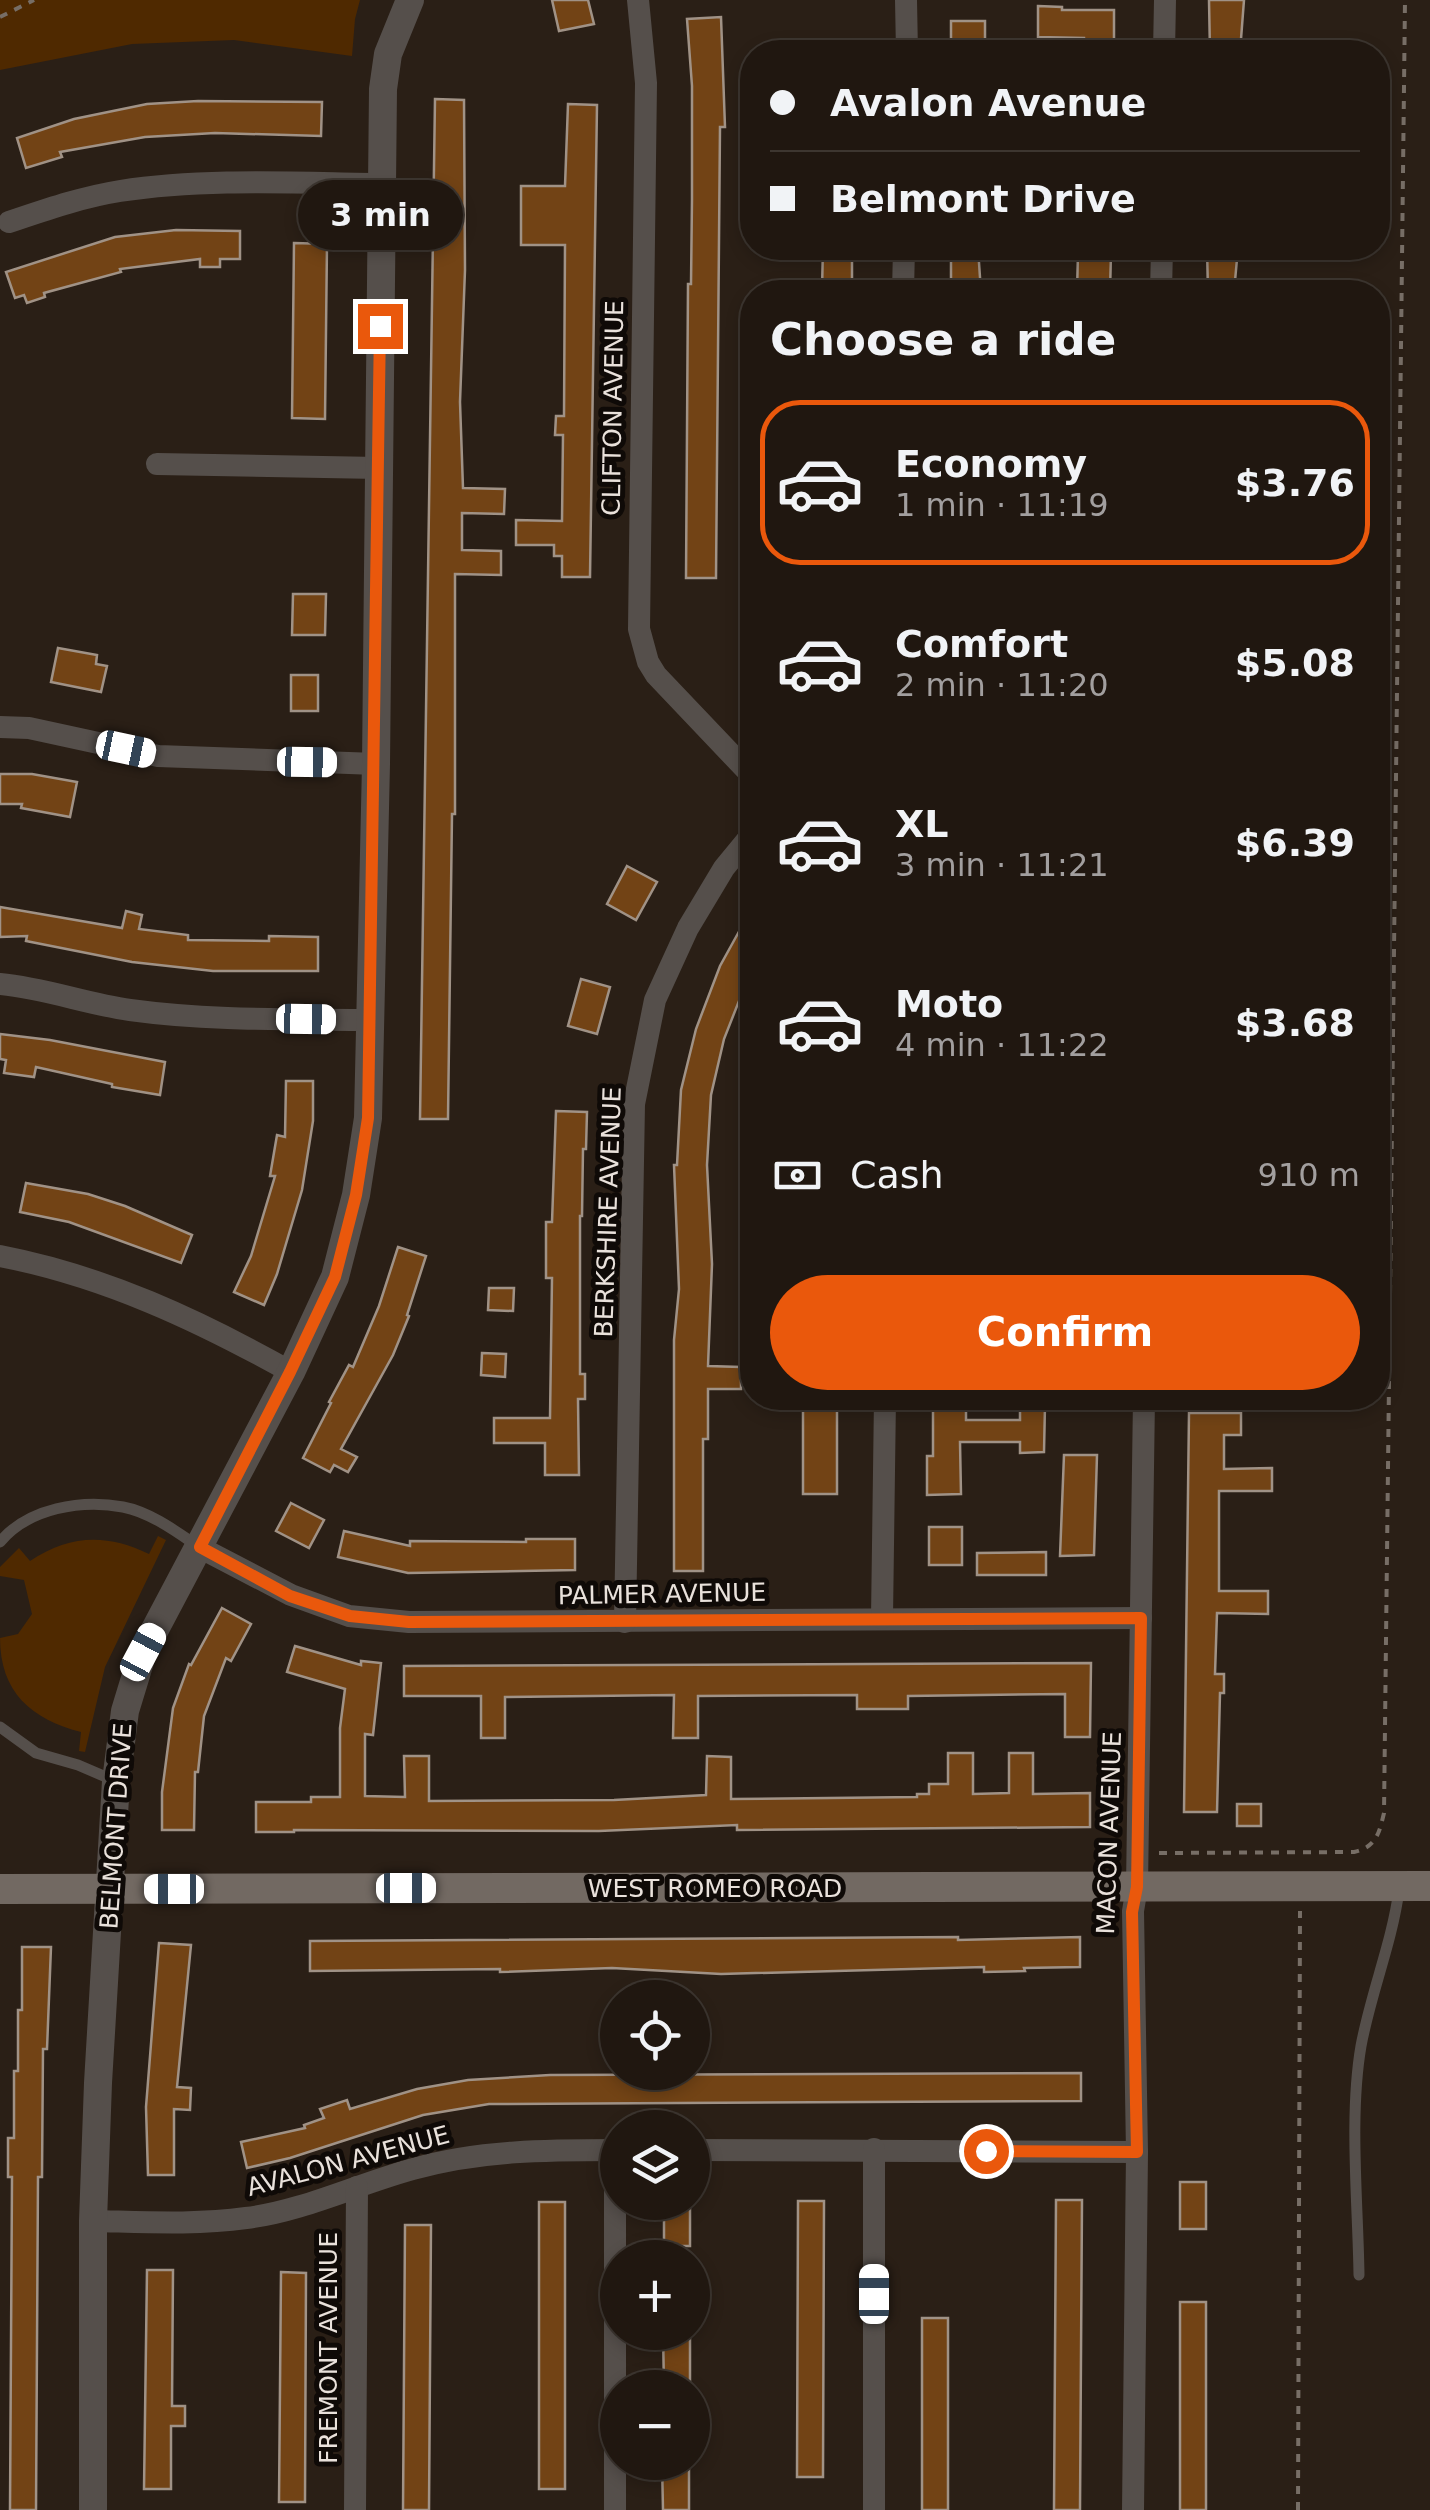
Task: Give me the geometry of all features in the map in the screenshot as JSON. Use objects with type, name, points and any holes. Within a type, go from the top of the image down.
[{"type":"main road","name":"WEST ROMEO ROAD","points":[[0,1889],[1430,1886]]},
{"type":"street","name":"BELMONT DRIVE","points":[[93,2510],[93,2221],[116,1782],[125,1711],[143,1652],[290,1372],[335,1277],[356,1195],[368,1118],[383,89],[388,54],[410,0]]},
{"type":"street","name":"CLIFTON AVENUE","points":[[638,0],[646,82],[639,629],[656,675],[740,763]]},
{"type":"street","points":[[906,0],[907,40]]},
{"type":"street","points":[[1164,40],[1165,0]]},
{"type":"street","points":[[9,222],[84,199],[169,185],[381,184]]},
{"type":"street","points":[[157,464],[378,468]]},
{"type":"street","points":[[0,726],[30,728],[158,756],[376,764]]},
{"type":"street","name":"BERKSHIRE AVENUE","points":[[625,1622],[634,1104],[655,1000],[688,928],[740,849]]},
{"type":"street","points":[[0,984],[178,1016],[371,1020]]},
{"type":"street","points":[[0,1256],[68,1272],[172,1310],[290,1372]]},
{"type":"street","points":[[882,1618],[885,1410]]},
{"type":"street","name":"MACON AVENUE","points":[[1133,2510],[1137,2152],[1132,1912],[1146,1887],[1141,1618],[1144,1410]]},
{"type":"street","name":"PALMER AVENUE","points":[[200,1547],[290,1596],[350,1616],[409,1622],[1141,1618]]},
{"type":"street","name":"AVALON AVENUE","points":[[93,2221],[244,2219],[276,2213],[446,2160],[488,2154],[600,2150]]},
{"type":"street","points":[[710,2150],[1137,2152]]},
{"type":"street","points":[[874,2150],[874,2510]]},
{"type":"street","name":"FREMONT AVENUE","points":[[354,2510],[356,2187]]},
{"type":"street","points":[[615,2510],[616,2220]]},
{"type":"lane","points":[[0,1542],[41,1513],[83,1503],[126,1507],[166,1525],[200,1547]]},
{"type":"lane","points":[[0,1728],[36,1753],[78,1765],[116,1782]]},
{"type":"lane","points":[[1360,2275],[1357,2092],[1361,2047],[1394,1930],[1399,1886]]},
{"type":"path","points":[[0,17],[34,0]]},
{"type":"path","points":[[1390,1295],[1405,0]]},
{"type":"path","points":[[1146,1887],[1158,1853],[1354,1852],[1366,1849],[1378,1838],[1384,1813],[1389,1410]]},
{"type":"path","points":[[1298,2510],[1301,1910]]},
{"type":"shaded area","points":[[0,0],[360,0],[352,56],[234,40],[132,44],[0,70]]},
{"type":"shaded area","points":[[158,1536],[166,1540],[105,1667],[85,1752],[79,1751],[81,1732],[33,1711],[12,1688],[1,1657],[0,1638],[18,1634],[32,1614],[24,1580],[0,1576],[0,1567],[19,1548],[30,1561],[59,1546],[88,1540],[118,1543],[149,1554]]},
{"type":"building","points":[[552,0],[588,0],[594,24],[559,31]]},
{"type":"building","points":[[1209,0],[1244,0],[1241,40],[1210,40]]},
{"type":"building","points":[[1038,6],[1114,10],[1114,40],[1038,37]]},
{"type":"building","points":[[721,17],[725,127],[720,127],[716,578],[686,578],[692,199],[692,86],[687,19]]},
{"type":"building","points":[[951,21],[985,21],[985,40],[951,40]]},
{"type":"building","points":[[435,99],[464,100],[465,270],[460,402],[463,488],[505,489],[504,514],[462,513],[462,550],[501,551],[501,575],[455,574],[455,814],[448,1119],[420,1119]]},
{"type":"building","points":[[322,102],[321,136],[215,133],[145,137],[60,152],[62,157],[26,168],[17,138],[74,119],[147,104]]},
{"type":"building","points":[[568,104],[597,105],[590,577],[562,577],[562,556],[554,556],[554,545],[516,545],[516,520],[562,521],[563,435],[555,435],[556,416],[564,416],[565,245],[521,245],[521,186],[565,186]]},
{"type":"building","points":[[176,230],[240,231],[240,259],[220,259],[220,267],[200,267],[200,259],[120,269],[121,272],[44,293],[45,297],[27,303],[24,295],[15,298],[6,272],[115,237]]},
{"type":"building","points":[[294,243],[327,244],[325,419],[292,418]]},
{"type":"building","points":[[823,260],[852,260],[852,280],[822,280]]},
{"type":"building","points":[[951,260],[979,260],[980,280],[951,280]]},
{"type":"building","points":[[1078,260],[1111,260],[1110,280],[1077,280]]},
{"type":"building","points":[[1207,260],[1237,260],[1235,280],[1208,280]]},
{"type":"building","points":[[293,594],[326,594],[325,635],[292,635]]},
{"type":"building","points":[[58,648],[97,655],[96,664],[107,666],[101,692],[51,682]]},
{"type":"building","points":[[291,675],[318,675],[318,711],[291,711]]},
{"type":"building","points":[[0,774],[32,774],[77,782],[70,817],[21,808],[22,804],[0,804]]},
{"type":"building","points":[[627,866],[657,882],[636,920],[607,904]]},
{"type":"building","points":[[0,907],[122,928],[126,911],[142,915],[139,929],[188,935],[188,940],[318,937],[318,971],[213,971],[132,962],[26,941],[27,936],[0,937]]},
{"type":"building","points":[[740,930],[740,998],[724,1039],[711,1095],[707,1165],[712,1264],[708,1366],[740,1367],[740,1389],[708,1389],[708,1439],[703,1439],[703,1571],[674,1571],[674,1340],[679,1289],[674,1165],[681,1090],[696,1029],[720,966]]},
{"type":"building","points":[[581,979],[610,987],[597,1034],[568,1026]]},
{"type":"building","points":[[0,1034],[165,1062],[160,1095],[36,1067],[34,1077],[4,1073],[6,1060],[0,1059]]},
{"type":"building","points":[[286,1081],[313,1081],[313,1121],[302,1190],[264,1305],[234,1292],[251,1256],[275,1176],[270,1176],[277,1135],[285,1137]]},
{"type":"building","points":[[556,1111],[587,1112],[580,1216],[580,1374],[585,1374],[585,1399],[578,1399],[579,1475],[545,1475],[545,1443],[494,1443],[494,1418],[550,1418],[552,1278],[546,1278],[546,1222],[552,1222]]},
{"type":"building","points":[[26,1183],[88,1194],[192,1235],[181,1263],[69,1222],[20,1212]]},
{"type":"building","points":[[398,1247],[426,1256],[409,1316],[393,1355],[341,1449],[357,1457],[348,1472],[334,1465],[330,1472],[303,1458],[349,1365],[353,1367]]},
{"type":"building","points":[[489,1288],[514,1288],[513,1311],[488,1310]]},
{"type":"building","points":[[482,1353],[506,1354],[505,1377],[481,1375]]},
{"type":"building","points":[[803,1410],[837,1410],[837,1494],[803,1494]]},
{"type":"building","points":[[933,1410],[966,1410],[966,1420],[1020,1420],[1020,1410],[1045,1410],[1044,1452],[1020,1453],[1020,1442],[960,1442],[961,1494],[927,1495],[927,1456],[933,1456]]},
{"type":"building","points":[[1189,1413],[1241,1413],[1241,1435],[1224,1435],[1224,1469],[1272,1468],[1272,1491],[1219,1491],[1219,1591],[1268,1591],[1268,1614],[1217,1613],[1215,1674],[1224,1674],[1224,1693],[1220,1693],[1217,1812],[1184,1812]]},
{"type":"building","points":[[1064,1455],[1097,1455],[1094,1555],[1060,1556]]},
{"type":"building","points":[[291,1503],[324,1520],[309,1548],[276,1531]]},
{"type":"building","points":[[929,1527],[962,1527],[962,1565],[929,1565]]},
{"type":"building","points":[[344,1531],[410,1546],[410,1541],[575,1539],[575,1570],[408,1573],[338,1557]]},
{"type":"building","points":[[1046,1552],[1046,1575],[977,1575],[977,1553]]},
{"type":"building","points":[[222,1608],[251,1624],[231,1661],[226,1658],[204,1716],[195,1772],[194,1830],[162,1830],[162,1792],[173,1708],[189,1664]]},
{"type":"building","points":[[295,1646],[361,1665],[361,1661],[381,1663],[373,1735],[365,1734],[365,1796],[405,1797],[404,1756],[429,1756],[429,1801],[614,1800],[706,1795],[707,1756],[731,1757],[731,1799],[917,1797],[929,1794],[929,1784],[948,1784],[948,1753],[973,1753],[973,1794],[1009,1793],[1009,1753],[1033,1753],[1033,1794],[1090,1793],[1090,1827],[737,1830],[737,1825],[599,1831],[256,1832],[256,1802],[311,1802],[311,1797],[340,1797],[340,1728],[345,1689],[287,1672]]},
{"type":"building","points":[[1091,1663],[1090,1737],[1065,1737],[1065,1694],[908,1696],[908,1709],[857,1709],[857,1695],[698,1696],[698,1738],[673,1738],[674,1695],[505,1697],[505,1738],[481,1738],[481,1696],[404,1696],[404,1666]]},
{"type":"building","points":[[1237,1804],[1261,1804],[1261,1826],[1237,1826]]},
{"type":"building","points":[[1080,1937],[1080,1967],[984,1972],[984,1967],[721,1974],[612,1968],[310,1971],[310,1941]]},
{"type":"building","points":[[159,1943],[191,1945],[177,2087],[191,2088],[190,2110],[174,2109],[174,2175],[148,2175],[146,2107]]},
{"type":"building","points":[[22,1947],[51,1947],[47,2049],[43,2049],[42,2177],[38,2177],[36,2510],[10,2510],[12,2177],[8,2177],[8,2138],[14,2138]]},
{"type":"building","points":[[1081,2073],[1081,2101],[489,2104],[423,2115],[247,2168],[241,2142],[305,2128],[304,2125],[324,2118],[320,2109],[347,2100],[350,2109],[417,2089],[468,2080],[600,2075],[600,2090],[710,2090],[710,2074]]},
{"type":"building","points":[[1180,2182],[1206,2182],[1206,2229],[1180,2229]]},
{"type":"building","points":[[1056,2200],[1082,2200],[1080,2510],[1054,2510]]},
{"type":"building","points":[[798,2201],[824,2201],[823,2477],[797,2477]]},
{"type":"building","points":[[539,2202],[565,2202],[565,2489],[539,2489]]},
{"type":"building","points":[[664,2220],[690,2220],[690,2240],[664,2240]]},
{"type":"building","points":[[405,2225],[431,2225],[429,2510],[403,2510]]},
{"type":"building","points":[[147,2270],[173,2270],[172,2406],[185,2406],[185,2426],[171,2426],[171,2489],[144,2489]]},
{"type":"building","points":[[281,2272],[306,2273],[305,2502],[279,2502]]},
{"type":"building","points":[[1180,2302],[1206,2302],[1206,2510],[1180,2510]]},
{"type":"building","points":[[922,2318],[948,2318],[948,2510],[922,2510]]},
{"type":"building","points":[[663,2350],[690,2350],[690,2370],[664,2370]]},
{"type":"building","points":[[662,2480],[689,2480],[689,2510],[663,2510]]},
{"type":"route","points":[[380,326],[368,1118],[356,1195],[335,1277],[200,1547],[290,1596],[350,1616],[409,1622],[1141,1618],[1137,1887],[1132,1912],[1137,2152],[986,2151]]}]
